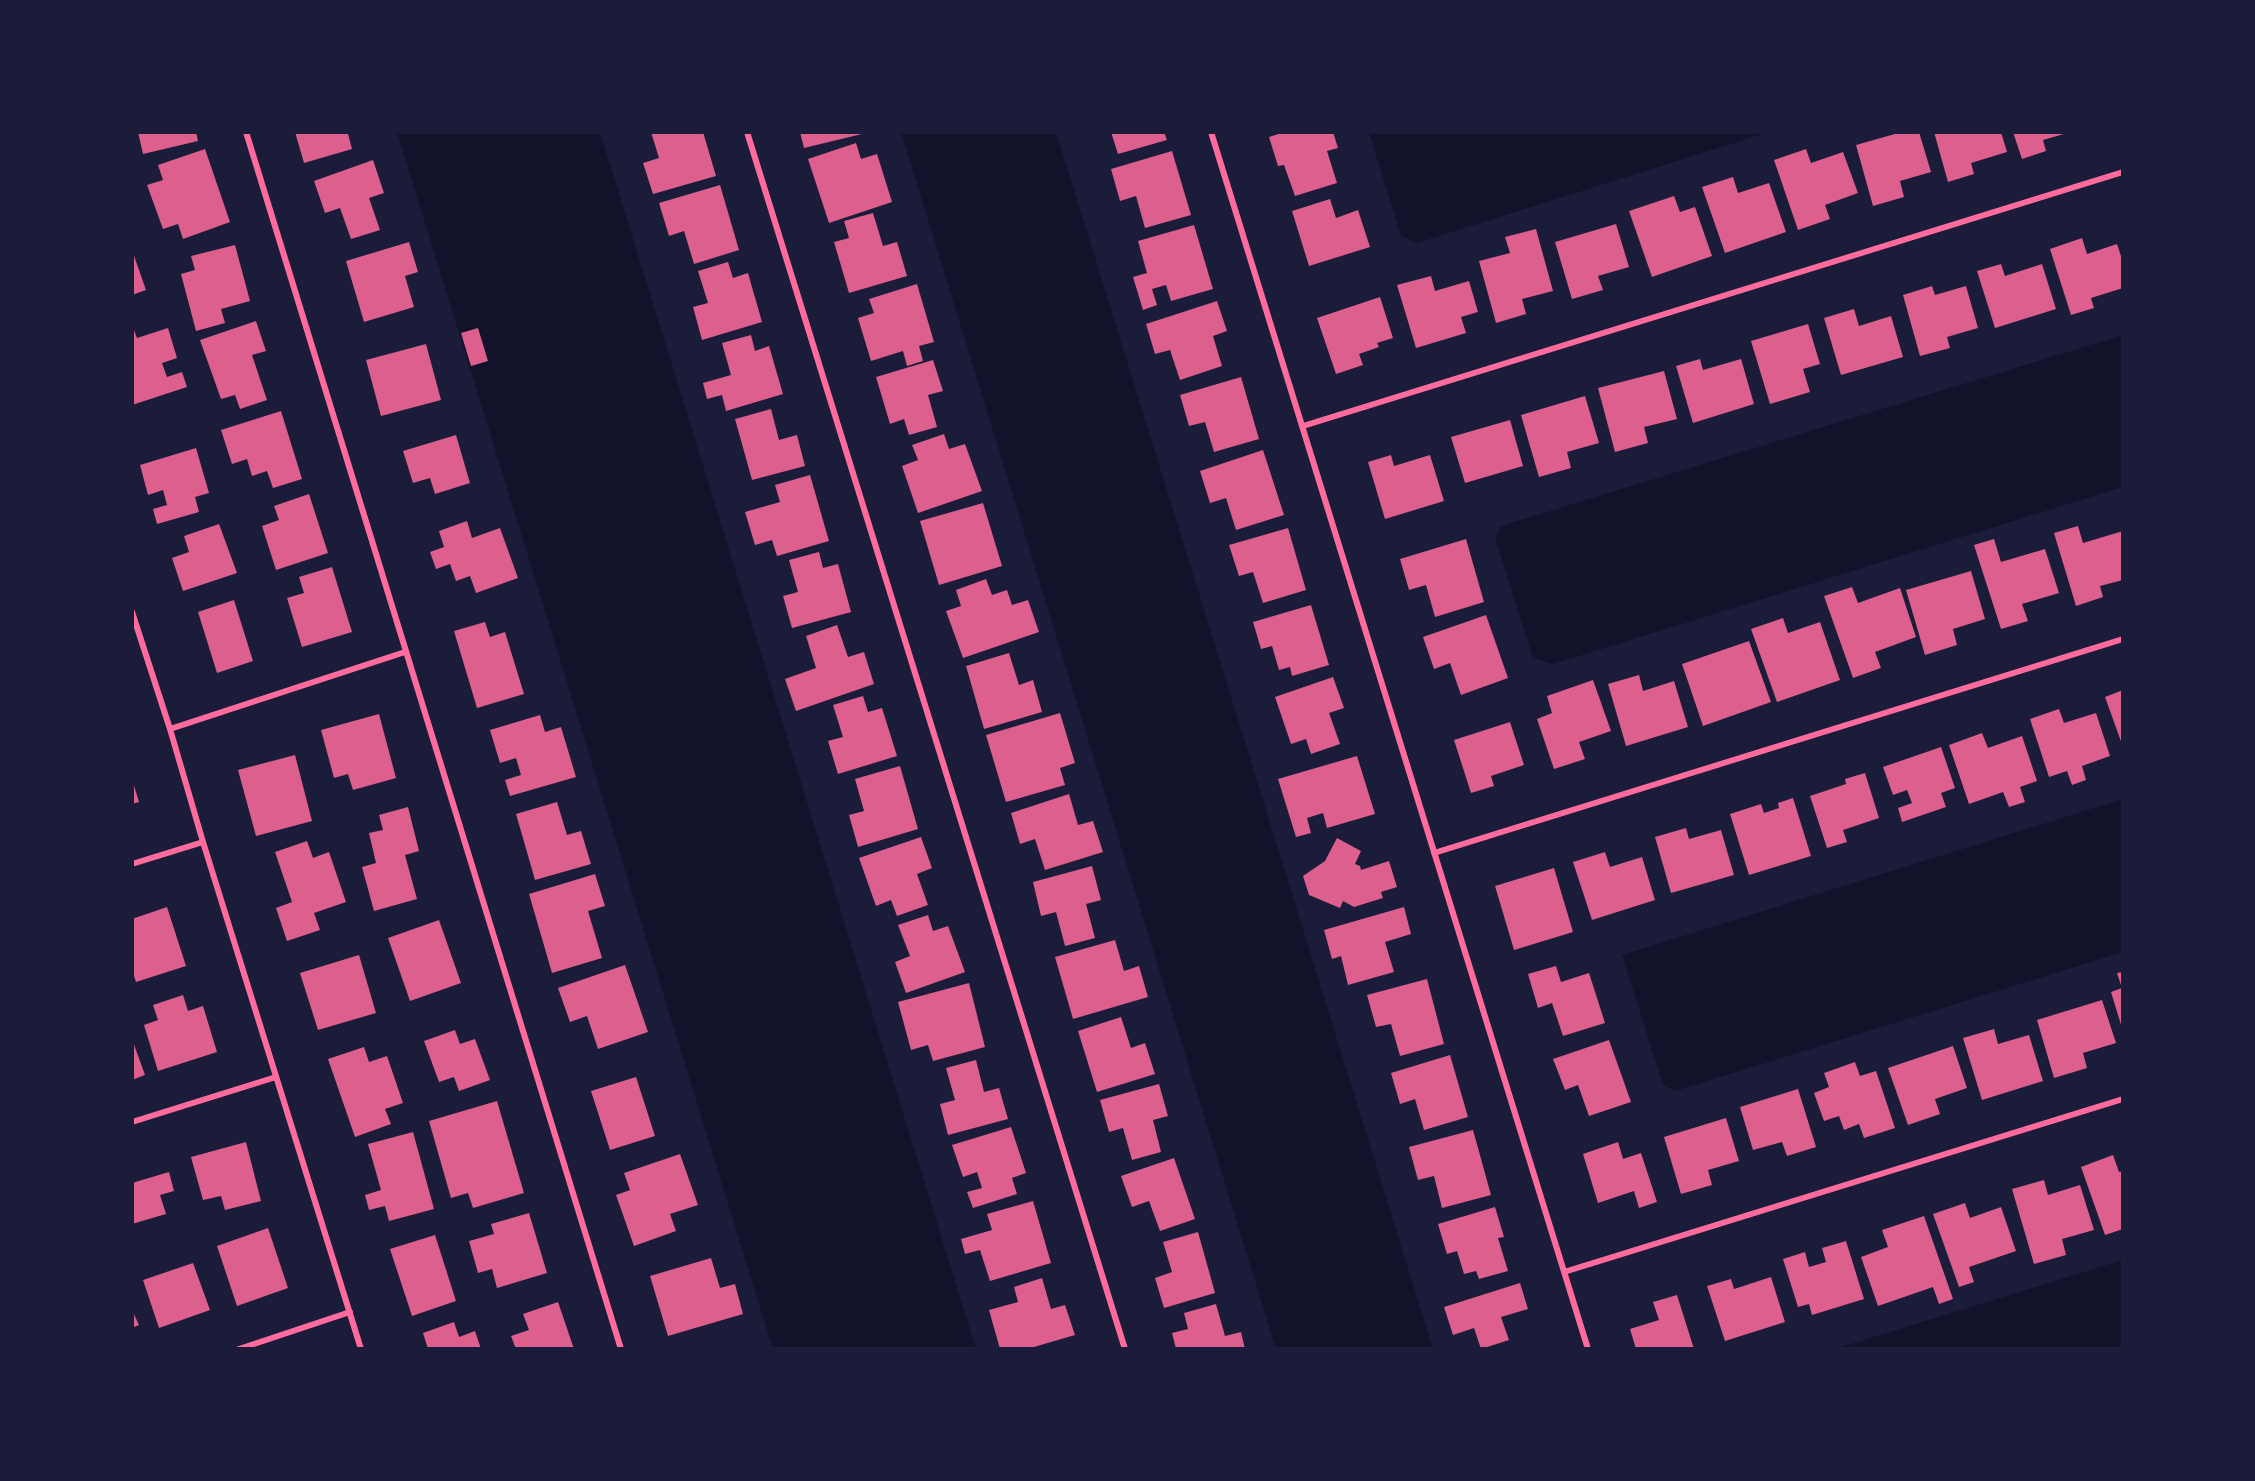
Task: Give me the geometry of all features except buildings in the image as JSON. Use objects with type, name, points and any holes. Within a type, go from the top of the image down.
[{"type":"street","points":[[246,132],[621,1349]]},
{"type":"street","points":[[747,132],[1125,1349]]},
{"type":"street","points":[[1211,132],[1588,1349]]},
{"type":"street","points":[[1303,426],[2123,172]]},
{"type":"street","points":[[132,612],[361,1349]]},
{"type":"street","points":[[1434,853],[2123,639]]},
{"type":"street","points":[[170,729],[405,652]]},
{"type":"street","points":[[132,864],[203,842]]},
{"type":"street","points":[[132,1122],[276,1077]]},
{"type":"street","points":[[1564,1272],[2123,1099]]},
{"type":"street","points":[[239,1349],[350,1312]]},
{"type":"shaded area","points":[[397,132],[600,132],[976,1349],[773,1349]]},
{"type":"shaded area","points":[[901,132],[1056,132],[1433,1349],[1276,1349]]},
{"type":"shaded area","points":[[1369,132],[1769,132],[1417,243],[1401,236]]},
{"type":"shaded area","points":[[2123,335],[2123,487],[1553,664],[1533,658],[1495,538],[1501,526]]},
{"type":"shaded area","points":[[2123,799],[2123,952],[1675,1091],[1663,1085],[1622,955]]},
{"type":"shaded area","points":[[2123,1260],[2123,1349],[1835,1349]]}]
